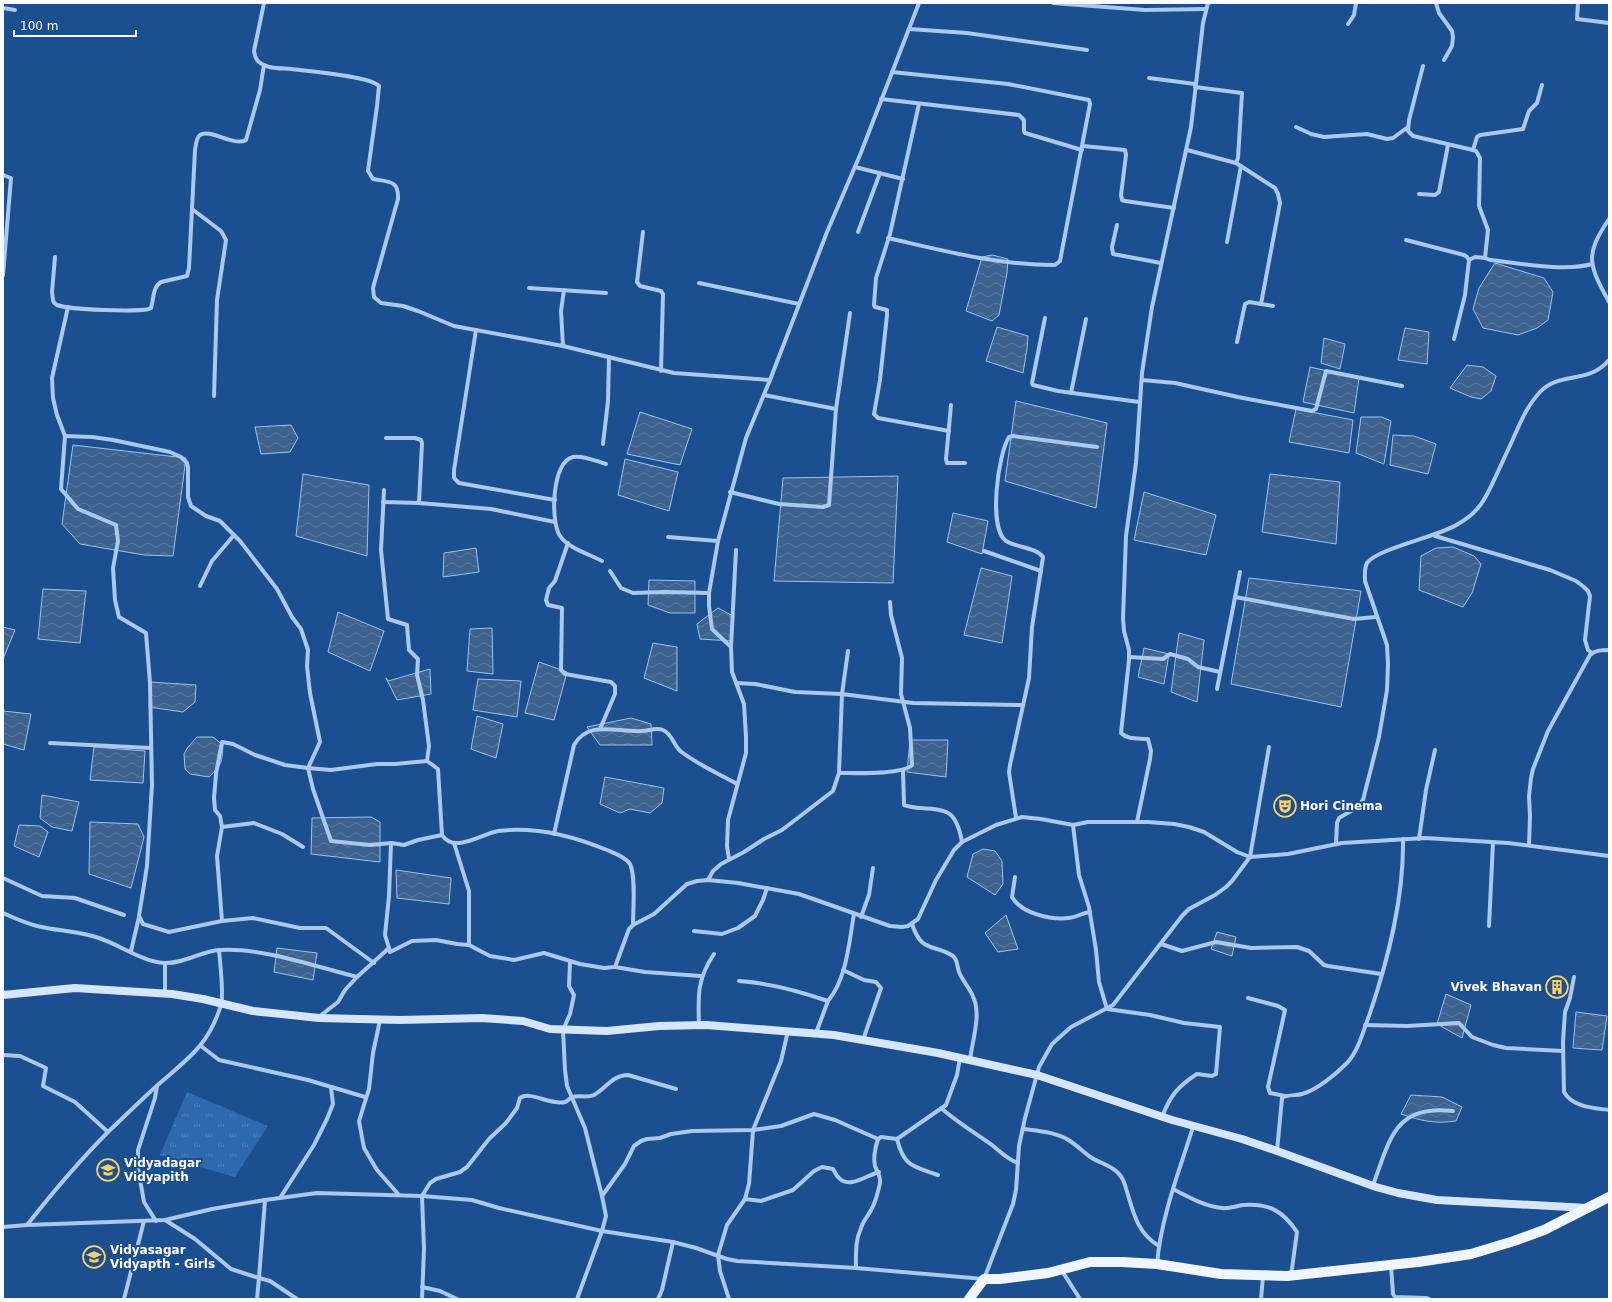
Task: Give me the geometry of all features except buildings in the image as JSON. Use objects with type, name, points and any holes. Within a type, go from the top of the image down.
[{"type":"main road","points":[[969,1299],[984,1279],[1000,1279],[1048,1273],[1090,1262],[1157,1264],[1221,1274],[1291,1276],[1391,1265],[1471,1254],[1544,1230],[1609,1197]]},
{"type":"street","points":[[264,3],[254,52],[258,62],[264,65],[357,78],[374,82],[378,86],[377,106],[368,171],[373,179],[394,184],[397,187],[398,192],[398,199],[373,288],[374,297],[381,303],[408,308],[444,322],[476,330],[563,346],[662,371],[691,375],[770,380]]},
{"type":"street","points":[[730,647],[729,644],[712,629],[709,593],[718,541],[730,492],[749,427],[764,395],[882,100],[919,3]]},
{"type":"street","points":[[1053,3],[1128,9],[1206,9]]},
{"type":"street","points":[[1127,3],[1128,9]]},
{"type":"street","points":[[1137,822],[1151,751],[1148,739],[1131,738],[1124,736],[1121,733],[1129,656],[1128,644],[1124,631],[1124,570],[1126,536],[1136,463],[1142,380],[1152,307],[1187,150],[1195,85],[1208,3]]},
{"type":"street","points":[[1348,24],[1354,15],[1356,3]]},
{"type":"street","points":[[1436,3],[1439,13],[1452,31],[1453,37],[1452,46],[1444,60]]},
{"type":"street","points":[[1578,3],[1577,19],[1609,23]]},
{"type":"street","points":[[3,8],[15,10]]},
{"type":"street","points":[[909,29],[967,33],[1087,50]]},
{"type":"street","points":[[55,257],[52,292],[53,300],[57,305],[68,307],[145,310],[151,308],[155,288],[158,284],[161,282],[182,278],[188,274],[195,150],[197,140],[199,136],[205,134],[239,142],[246,140],[260,90],[264,65]]},
{"type":"street","points":[[1423,66],[1408,127],[1410,135],[1476,151],[1480,158],[1479,206],[1488,230],[1485,258]]},
{"type":"street","points":[[888,238],[994,261],[1026,265],[1055,265],[1060,261],[1083,148],[1090,104],[1089,100],[1008,84],[892,72]]},
{"type":"street","points":[[1150,78],[1241,92],[1238,158],[1236,163]]},
{"type":"street","points":[[1473,150],[1477,137],[1480,135],[1523,130],[1529,111],[1537,103],[1542,85]]},
{"type":"street","points":[[882,100],[1019,115],[1024,120],[1025,133],[1083,148],[1125,150],[1126,155],[1121,195],[1122,200],[1174,208]]},
{"type":"street","points":[[919,104],[903,179],[888,238],[878,268],[875,285],[874,305],[885,309],[887,315],[880,380],[874,414],[878,418],[949,431]]},
{"type":"street","points":[[1296,127],[1324,137],[1367,134],[1393,138],[1408,127]]},
{"type":"street","points":[[1418,194],[1435,195],[1439,192],[1448,145]]},
{"type":"street","points":[[1187,150],[1236,163],[1275,188],[1278,194],[1280,203],[1261,304]]},
{"type":"street","points":[[1227,242],[1241,166]]},
{"type":"street","points":[[855,167],[903,179]]},
{"type":"street","points":[[858,232],[880,173]]},
{"type":"street","points":[[3,175],[11,178],[3,275]]},
{"type":"street","points":[[192,209],[221,230],[226,240],[217,300],[214,396]]},
{"type":"street","points":[[1609,219],[1594,244],[1592,256],[1594,273],[1609,302]]},
{"type":"street","points":[[1117,225],[1112,247],[1113,254],[1161,263]]},
{"type":"street","points":[[643,232],[637,282],[640,286],[662,292],[662,371]]},
{"type":"street","points":[[1406,240],[1464,255],[1469,260],[1465,295],[1454,339]]},
{"type":"street","points":[[1469,260],[1475,257],[1490,260],[1562,267],[1575,267],[1592,264]]},
{"type":"street","points":[[699,283],[800,304]]},
{"type":"street","points":[[529,288],[606,293]]},
{"type":"street","points":[[563,346],[561,311],[564,290]]},
{"type":"street","points":[[1237,342],[1245,304],[1249,302],[1273,306]]},
{"type":"street","points":[[68,307],[52,378],[53,398],[57,415],[65,436],[61,489],[78,509],[116,525],[118,542],[113,568],[114,600],[119,617],[146,633],[150,683],[151,813],[147,866],[139,916],[131,951]]},
{"type":"street","points":[[730,492],[779,504],[827,507],[830,503],[836,409],[850,313]]},
{"type":"street","points":[[1045,318],[1032,382],[1033,385],[1071,393],[1140,402]]},
{"type":"street","points":[[1071,393],[1086,319]]},
{"type":"street","points":[[476,330],[454,478],[459,483],[555,500]]},
{"type":"street","points":[[604,444],[608,401],[609,357]]},
{"type":"street","points":[[1336,844],[1337,823],[1339,818],[1356,808],[1363,800],[1379,737],[1384,710],[1388,664],[1387,645],[1376,617],[1365,581],[1364,573],[1367,564],[1372,558],[1382,553],[1454,527],[1478,509],[1490,489],[1523,415],[1539,393],[1548,385],[1561,380],[1588,375],[1598,370],[1609,360]]},
{"type":"street","points":[[1142,380],[1174,384],[1312,411],[1316,409],[1326,371],[1402,386]]},
{"type":"street","points":[[764,395],[836,409]]},
{"type":"street","points":[[951,405],[946,461],[948,463],[964,463]]},
{"type":"street","points":[[65,436],[92,437],[113,440],[170,452],[181,457],[187,463],[188,497],[191,506],[206,516],[220,522],[234,535],[277,589],[292,616],[302,628],[308,650],[307,666],[310,693],[320,742],[308,768],[313,789],[330,841],[370,846],[391,844],[404,845],[418,840],[442,835]]},
{"type":"street","points":[[1016,818],[1009,772],[1022,705],[1029,678],[1032,627],[1043,560],[1042,554],[1007,541],[1001,536],[997,526],[997,498],[1002,453],[1009,437],[1013,436],[1097,447]]},
{"type":"street","points":[[386,438],[415,438],[421,440],[419,503]]},
{"type":"street","points":[[602,561],[568,543],[559,535],[554,512],[561,468],[565,461],[572,457],[582,457],[606,464]]},
{"type":"street","points":[[384,490],[381,550],[388,619],[407,625],[409,650],[418,660],[417,675],[423,700],[430,746],[427,761]]},
{"type":"street","points":[[383,502],[419,503],[491,510],[555,522]]},
{"type":"street","points":[[200,586],[212,561],[234,535]]},
{"type":"street","points":[[1434,535],[1550,570],[1584,586],[1590,596],[1585,640],[1588,650],[1592,653]]},
{"type":"street","points":[[668,537],[718,541]]},
{"type":"street","points":[[568,543],[555,581],[549,588],[546,600],[548,605],[562,608],[561,670],[566,674],[611,682],[615,686],[615,694],[600,729]]},
{"type":"street","points":[[729,859],[727,846],[728,820],[746,753],[744,704],[732,672],[730,647],[736,550]]},
{"type":"street","points":[[984,552],[1041,571]]},
{"type":"street","points":[[610,571],[621,588],[633,593],[709,593]]},
{"type":"street","points":[[1217,690],[1240,572]]},
{"type":"street","points":[[1235,597],[1354,619],[1376,617]]},
{"type":"street","points":[[839,773],[903,770],[910,768],[913,762],[910,728],[905,707],[902,702],[902,658],[892,619],[890,602]]},
{"type":"street","points":[[1529,845],[1529,796],[1531,778],[1548,731],[1592,653],[1599,650],[1609,650]]},
{"type":"street","points":[[708,880],[713,871],[721,864],[794,822],[833,791],[839,773],[842,694],[848,651]]},
{"type":"street","points":[[1129,656],[1163,659],[1170,654],[1188,659],[1198,667],[1220,672]]},
{"type":"street","points":[[736,683],[755,684],[795,692],[842,694],[902,702],[930,704],[1022,705]]},
{"type":"street","points":[[554,834],[574,745],[580,737],[587,732],[600,729],[641,731],[659,729],[664,730],[668,732],[682,753],[737,784]]},
{"type":"street","points":[[222,921],[217,856],[222,827],[220,816],[215,810],[214,798],[216,774],[222,742],[233,744],[255,755],[285,765],[308,768],[331,770],[377,764],[427,761],[438,769],[442,835],[445,839],[454,843],[466,842],[491,832],[521,830],[554,834],[600,847],[629,863],[632,877],[633,925]]},
{"type":"street","points":[[50,743],[151,748]]},
{"type":"street","points":[[3,1227],[156,1221],[212,1209],[317,1193],[422,1196],[472,1200],[499,1208],[602,1231],[673,1242],[737,1261],[856,1268],[984,1279],[1013,1204],[1023,1129],[1042,1059],[1052,1044],[1071,1027],[1113,1005],[1182,916],[1189,909],[1215,895],[1226,887],[1250,857],[1269,747]]},
{"type":"street","points":[[1419,839],[1426,790],[1435,750]]},
{"type":"street","points":[[903,770],[904,805],[943,810],[957,823],[962,842]]},
{"type":"street","points":[[615,967],[629,929],[633,925],[654,914],[687,884],[697,881],[708,880],[799,894],[890,926],[902,927],[912,924],[918,919],[926,898],[946,862],[962,842],[996,825],[1016,818],[1028,817],[1073,825],[1088,822],[1174,824],[1204,832],[1237,852],[1250,857],[1288,854],[1336,844],[1403,839],[1493,842],[1529,845],[1609,856]]},
{"type":"street","points":[[222,827],[254,823],[282,834],[303,847]]},
{"type":"street","points":[[1073,825],[1079,875],[1090,912],[1099,982],[1107,1009]]},
{"type":"street","points":[[1248,998],[1278,1006],[1285,1010],[1268,1088],[1270,1093],[1285,1096],[1301,1095],[1310,1092],[1348,1061],[1355,1050],[1365,1025],[1381,974],[1397,908],[1402,867],[1403,839]]},
{"type":"street","points":[[1489,926],[1493,842]]},
{"type":"street","points":[[454,843],[469,891],[469,945]]},
{"type":"street","points":[[391,844],[390,891],[385,936],[390,952],[412,941],[436,940],[469,945],[490,956],[514,960],[544,953],[570,962],[604,968],[615,967],[644,972],[701,976]]},
{"type":"street","points":[[861,917],[869,895],[873,868]]},
{"type":"street","points":[[1015,877],[1012,897],[1022,907],[1032,912],[1053,917],[1068,918],[1090,912]]},
{"type":"street","points":[[3,878],[42,896],[76,898],[124,915]]},
{"type":"street","points":[[694,931],[722,934],[738,928],[755,916],[767,888]]},
{"type":"street","points":[[3,913],[37,926],[99,938],[154,961],[165,963],[179,961],[219,950],[237,950],[266,954],[357,977]]},
{"type":"street","points":[[816,1033],[828,1000],[839,981],[843,970],[854,914]]},
{"type":"street","points":[[139,916],[143,924],[170,932],[222,921],[253,918],[300,928],[326,928],[374,962]]},
{"type":"street","points":[[912,924],[915,935],[925,945],[955,958],[959,971],[972,992],[977,1016],[970,1060]]},
{"type":"street","points":[[1161,944],[1182,951],[1216,942],[1251,948],[1297,947],[1309,951],[1324,965],[1381,974]]},
{"type":"street","points":[[319,1018],[338,1002],[345,990],[357,977],[389,948]]},
{"type":"street","points":[[27,1225],[50,1196],[108,1132],[157,1086],[180,1068],[201,1046],[209,1033],[221,1003],[219,950]]},
{"type":"street","points":[[698,1025],[698,1004],[701,976],[714,954]]},
{"type":"street","points":[[570,962],[569,986],[574,995],[570,1014],[563,1030],[567,1086],[585,1128],[606,1216],[577,1299]]},
{"type":"street","points":[[165,963],[165,994]]},
{"type":"street","points":[[843,970],[864,980],[876,982],[881,988],[863,1040]]},
{"type":"street","points":[[1574,977],[1570,998],[1565,1012],[1563,1051],[1564,1092],[1566,1097],[1572,1102],[1609,1110]]},
{"type":"street","points":[[739,981],[789,988],[828,1000]]},
{"type":"street","points":[[3,995],[75,988],[165,994],[203,999],[252,1011],[319,1018],[380,1020],[482,1018],[523,1021],[550,1029],[563,1030],[607,1031],[659,1026],[698,1025],[738,1026],[816,1033],[960,1058],[1037,1075],[1193,1127],[1242,1139],[1372,1186],[1398,1193],[1437,1200],[1588,1208]]},
{"type":"street","points":[[1107,1009],[1150,1015],[1184,1023],[1220,1027],[1216,1074],[1212,1076],[1197,1074],[1181,1086],[1173,1094],[1162,1117]]},
{"type":"street","points":[[380,1020],[373,1052],[369,1089],[365,1097],[359,1121],[364,1148],[377,1170],[399,1195]]},
{"type":"street","points":[[1365,1025],[1407,1026],[1460,1023],[1466,1032],[1472,1037],[1493,1045],[1506,1048],[1563,1051]]},
{"type":"street","points":[[729,1299],[720,1271],[718,1255],[727,1226],[745,1199],[749,1184],[753,1130],[781,1061],[788,1031]]},
{"type":"street","points":[[201,1046],[219,1060],[278,1073],[365,1097]]},
{"type":"street","points":[[3,1055],[20,1056],[46,1068],[43,1086],[75,1102],[108,1132]]},
{"type":"street","points":[[602,1196],[625,1164],[634,1146],[641,1141],[680,1132],[753,1130],[781,1126],[814,1114],[835,1120],[878,1139],[881,1137],[897,1139],[948,1102],[957,1075],[960,1058]]},
{"type":"street","points":[[422,1299],[424,1249],[422,1196],[430,1183],[436,1179],[460,1172],[467,1168],[489,1139],[506,1123],[522,1096],[527,1095],[559,1103],[566,1102],[572,1098],[590,1096],[615,1077],[621,1075],[628,1075],[676,1089]]},
{"type":"street","points":[[156,1221],[144,1202],[138,1168],[138,1150],[156,1098],[157,1086]]},
{"type":"street","points":[[280,1198],[314,1145],[327,1119],[333,1104],[332,1087]]},
{"type":"street","points":[[1277,1151],[1281,1102],[1282,1098],[1285,1096]]},
{"type":"street","points":[[941,1108],[960,1124],[1007,1158],[1018,1163]]},
{"type":"street","points":[[1372,1186],[1389,1142],[1400,1124],[1407,1117],[1432,1109],[1453,1111]]},
{"type":"street","points":[[1157,1264],[1158,1246],[1167,1210],[1193,1127]]},
{"type":"street","points":[[1023,1129],[1057,1135],[1069,1140],[1091,1158],[1113,1168],[1122,1176],[1141,1231],[1148,1239],[1158,1246]]},
{"type":"street","points":[[856,1268],[856,1247],[858,1237],[863,1222],[871,1210],[876,1198],[880,1180],[879,1172],[876,1169],[874,1160],[878,1139]]},
{"type":"street","points":[[897,1139],[905,1161],[917,1168],[938,1175]]},
{"type":"street","points":[[745,1199],[761,1201],[793,1190],[822,1167],[832,1169],[839,1179],[853,1182],[858,1182],[865,1176],[879,1172]]},
{"type":"street","points":[[1173,1189],[1204,1204],[1232,1208],[1242,1205],[1258,1205],[1271,1207],[1278,1211],[1297,1232],[1291,1276]]},
{"type":"street","points":[[258,1299],[265,1200]]},
{"type":"street","points":[[165,1220],[195,1239],[231,1269],[270,1281],[297,1299]]},
{"type":"street","points":[[124,1299],[144,1221]]},
{"type":"street","points":[[658,1299],[662,1290],[673,1242]]},
{"type":"street","points":[[1391,1265],[1392,1294],[1395,1297],[1430,1299]]},
{"type":"street","points":[[1061,1270],[1080,1299]]},
{"type":"street","points":[[1261,1299],[1263,1276]]},
{"type":"street","points":[[422,1287],[457,1299]]},
{"type":"green space","points":[[187,1092],[268,1126],[235,1177],[160,1155]]},
{"type":"water","points":[[992,255],[1008,259],[1007,273],[999,315],[992,321],[966,311],[982,257]]},
{"type":"water","points":[[1495,263],[1544,278],[1553,292],[1548,320],[1537,328],[1518,335],[1483,328],[1473,309],[1479,288]]},
{"type":"water","points":[[997,327],[1028,336],[1023,373],[986,361]]},
{"type":"water","points":[[1405,328],[1429,332],[1427,364],[1398,360]]},
{"type":"water","points":[[1324,338],[1345,344],[1340,369],[1321,363]]},
{"type":"water","points":[[1467,365],[1483,367],[1496,376],[1491,391],[1481,399],[1471,397],[1450,388]]},
{"type":"water","points":[[1310,367],[1359,378],[1354,413],[1303,402]]},
{"type":"water","points":[[1016,401],[1107,423],[1096,508],[1005,481]]},
{"type":"water","points":[[1296,409],[1353,420],[1349,453],[1289,442]]},
{"type":"water","points":[[640,412],[692,429],[680,465],[627,454]]},
{"type":"water","points":[[1361,417],[1382,417],[1391,421],[1384,464],[1356,453]]},
{"type":"water","points":[[291,425],[298,438],[290,452],[261,454],[255,427]]},
{"type":"water","points":[[1393,435],[1414,436],[1436,444],[1428,474],[1390,465]]},
{"type":"water","points":[[73,445],[186,458],[173,556],[144,555],[80,544],[62,524]]},
{"type":"water","points":[[625,459],[678,472],[669,511],[618,495]]},
{"type":"water","points":[[303,474],[369,485],[367,556],[296,536]]},
{"type":"water","points":[[1270,474],[1340,482],[1336,544],[1262,532]]},
{"type":"water","points":[[898,476],[893,583],[774,581],[783,478]]},
{"type":"water","points":[[1144,492],[1216,515],[1206,555],[1134,540]]},
{"type":"water","points":[[953,513],[988,521],[982,554],[947,542]]},
{"type":"water","points":[[1453,547],[1474,556],[1481,564],[1472,593],[1463,607],[1419,590],[1421,556],[1436,548]]},
{"type":"water","points":[[476,548],[479,572],[443,577],[444,553]]},
{"type":"water","points":[[981,568],[1012,576],[1002,643],[964,635]]},
{"type":"water","points":[[1249,578],[1361,591],[1341,707],[1231,684]]},
{"type":"water","points":[[649,580],[695,581],[695,613],[670,613],[648,605]]},
{"type":"water","points":[[43,589],[86,591],[80,643],[38,639]]},
{"type":"water","points":[[718,608],[733,616],[732,641],[700,639],[697,624]]},
{"type":"water","points":[[338,612],[384,631],[370,671],[328,652]]},
{"type":"water","points":[[3,627],[15,630],[3,659]]},
{"type":"water","points":[[492,628],[493,674],[467,671],[470,629]]},
{"type":"water","points":[[1179,633],[1204,640],[1197,702],[1171,692]]},
{"type":"water","points":[[653,643],[677,647],[677,691],[644,678]]},
{"type":"water","points":[[1144,648],[1169,654],[1164,684],[1138,677]]},
{"type":"water","points":[[539,662],[567,672],[554,720],[525,713]]},
{"type":"water","points":[[430,669],[431,694],[397,700],[386,678],[388,681]]},
{"type":"water","points":[[478,679],[521,681],[517,717],[473,710]]},
{"type":"water","points":[[150,682],[196,685],[195,702],[183,712],[149,707]]},
{"type":"water","points":[[3,711],[31,714],[24,750],[3,744]]},
{"type":"water","points":[[477,716],[503,724],[496,758],[471,749]]},
{"type":"water","points":[[631,718],[651,724],[652,745],[600,745],[587,727]]},
{"type":"water","points":[[197,737],[213,737],[223,745],[219,766],[209,777],[190,774],[185,769],[184,754]]},
{"type":"water","points":[[910,740],[948,740],[946,777],[907,772]]},
{"type":"water","points":[[94,747],[145,751],[143,783],[90,780]]},
{"type":"water","points":[[605,777],[664,788],[662,803],[650,813],[630,809],[620,813],[600,804]]},
{"type":"water","points":[[42,795],[79,802],[72,831],[52,827],[40,818]]},
{"type":"water","points":[[371,817],[380,822],[380,862],[311,854],[312,818]]},
{"type":"water","points":[[90,822],[138,824],[144,837],[131,888],[89,874]]},
{"type":"water","points":[[19,825],[40,826],[48,832],[39,857],[14,846]]},
{"type":"water","points":[[983,849],[995,851],[1002,861],[1003,884],[995,895],[967,877],[973,854]]},
{"type":"water","points":[[396,870],[451,878],[449,904],[397,898]]},
{"type":"water","points":[[1006,915],[1018,949],[998,952],[985,933]]},
{"type":"water","points":[[1217,932],[1236,937],[1232,956],[1211,949]]},
{"type":"water","points":[[277,948],[317,953],[313,980],[274,972]]},
{"type":"water","points":[[1446,994],[1471,1005],[1462,1038],[1437,1024]]},
{"type":"water","points":[[1576,1012],[1607,1016],[1602,1050],[1573,1048]]},
{"type":"water","points":[[1411,1095],[1442,1097],[1462,1107],[1456,1121],[1434,1122],[1422,1120],[1401,1114]]},
{"type":"place","name":"Hori Cinema","points":[[1285,806]]},
{"type":"place","name":"Vivek Bhavan","points":[[1557,987]]},
{"type":"place","name":"Vidyadagar Vidyapith","points":[[108,1170]]},
{"type":"place","name":"Vidyasagar Vidyapth - Girls","points":[[94,1257]]}]
